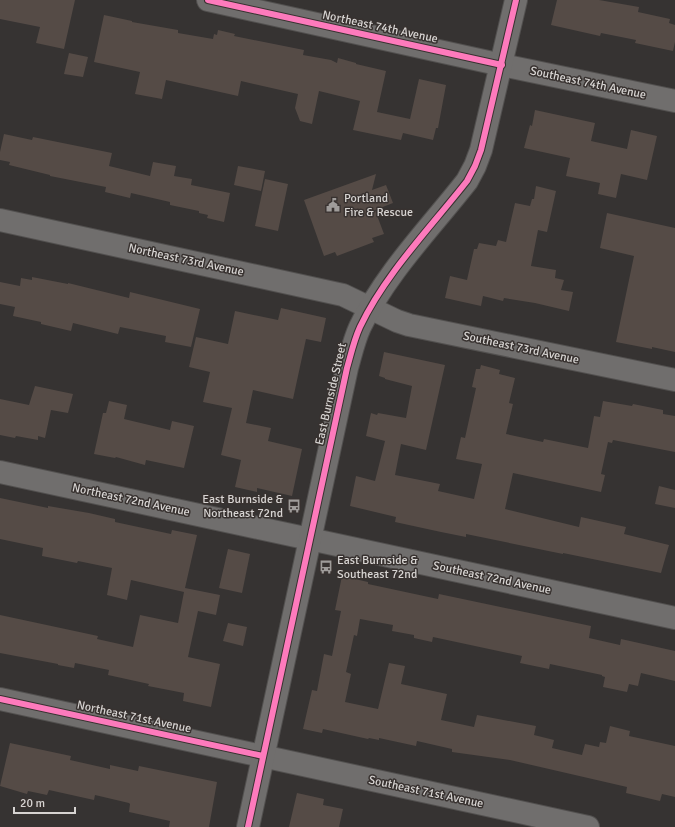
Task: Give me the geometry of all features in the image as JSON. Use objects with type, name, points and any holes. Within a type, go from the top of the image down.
[{"type":"street","name":"Northeast 74th Avenue","points":[[208,0],[502,65]]},
{"type":"street","name":"East Burnside Street","points":[[248,827],[352,347],[360,327],[371,307],[396,270],[467,181],[475,166],[481,150],[502,65],[516,0]]},
{"type":"street","name":"Southeast 74th Avenue","points":[[502,65],[675,101]]},
{"type":"street","name":"Northeast 73rd Avenue","points":[[0,220],[343,295],[371,307]]},
{"type":"street","name":"Southeast 73rd Avenue","points":[[371,307],[397,321],[410,325],[675,380]]},
{"type":"street","name":"Northeast 72nd Avenue","points":[[0,472],[310,539]]},
{"type":"street","name":"Southeast 72nd Avenue","points":[[310,539],[675,618]]},
{"type":"street","name":"Northeast 71st Avenue","points":[[0,699],[263,756]]},
{"type":"street","name":"Southeast 71st Avenue","points":[[263,756],[588,827]]},
{"type":"building","points":[[0,0],[75,0],[64,49],[36,43],[40,27],[0,19]]},
{"type":"building","points":[[557,0],[599,0],[639,7],[638,12],[670,19],[669,23],[675,25],[675,42],[673,51],[635,43],[636,40],[601,33],[600,36],[551,25]]},
{"type":"building","points":[[104,15],[132,22],[178,30],[178,33],[213,39],[214,34],[217,35],[218,30],[235,34],[234,36],[304,50],[303,55],[331,60],[337,63],[338,58],[386,71],[377,112],[410,119],[419,79],[446,85],[438,128],[436,128],[433,140],[403,133],[401,140],[353,130],[360,101],[319,91],[312,124],[300,121],[295,108],[298,94],[241,81],[238,96],[166,80],[162,99],[135,94],[140,72],[94,62]]},
{"type":"building","points":[[69,53],[88,57],[83,77],[64,74]]},
{"type":"building","points":[[535,110],[595,123],[591,141],[627,149],[631,130],[657,136],[647,180],[621,174],[616,198],[598,194],[600,183],[566,176],[570,158],[524,148],[530,125],[532,126]]},
{"type":"building","points":[[4,134],[32,140],[33,137],[112,153],[109,166],[150,176],[153,162],[176,166],[174,176],[192,179],[191,185],[230,193],[224,222],[207,218],[208,215],[199,213],[199,211],[170,205],[170,202],[131,193],[130,198],[105,192],[106,187],[50,176],[9,165],[10,162],[0,160],[0,152]]},
{"type":"building","points":[[238,166],[265,171],[261,191],[234,185]]},
{"type":"building","points":[[376,174],[372,190],[386,185],[393,203],[375,210],[384,234],[372,238],[374,242],[337,256],[335,252],[324,256],[304,200]]},
{"type":"building","points":[[265,179],[288,184],[278,231],[255,226]]},
{"type":"building","points":[[536,186],[556,191],[547,232],[538,230],[531,266],[556,270],[555,278],[564,280],[561,290],[573,292],[569,311],[504,298],[503,301],[483,296],[481,306],[445,298],[450,276],[467,280],[474,249],[477,249],[479,243],[496,246],[498,240],[506,242],[515,203],[530,206],[532,199],[534,199]]},
{"type":"building","points":[[607,213],[675,228],[675,352],[616,342],[634,256],[600,248]]},
{"type":"building","points":[[32,277],[68,283],[129,298],[130,292],[200,309],[191,347],[165,342],[166,336],[120,327],[118,334],[73,323],[71,331],[41,324],[41,322],[13,316],[15,307],[0,304],[0,282],[20,286],[21,278],[32,280]]},
{"type":"building","points":[[281,308],[326,318],[321,342],[306,339],[293,399],[253,390],[246,423],[271,428],[268,441],[302,449],[292,496],[257,488],[257,492],[235,487],[241,460],[221,455],[232,408],[203,402],[210,372],[189,367],[196,337],[228,344],[235,311],[278,320]]},
{"type":"building","points":[[384,352],[445,365],[426,450],[401,444],[395,475],[440,484],[438,491],[474,499],[482,464],[456,459],[461,437],[465,438],[476,388],[472,387],[476,369],[480,369],[481,365],[500,370],[499,374],[515,378],[509,403],[513,404],[506,434],[543,442],[544,439],[588,448],[594,416],[600,417],[603,401],[632,406],[633,404],[663,410],[663,414],[675,416],[675,452],[613,440],[612,443],[608,442],[601,474],[605,475],[601,492],[513,473],[505,509],[579,527],[581,517],[626,527],[624,534],[669,545],[661,573],[466,534],[466,537],[441,532],[395,522],[396,517],[350,506],[356,476],[375,481],[385,441],[366,436],[371,413],[406,418],[412,386],[379,376]]},
{"type":"building","points":[[35,386],[73,394],[68,413],[51,410],[45,438],[38,436],[38,440],[0,435],[0,399],[29,405]]},
{"type":"building","points":[[109,401],[127,405],[124,419],[170,430],[172,421],[194,426],[184,468],[146,460],[145,465],[116,457],[94,454],[103,413],[106,413]]},
{"type":"building","points":[[659,486],[675,490],[675,508],[655,504]]},
{"type":"building","points":[[0,498],[48,508],[48,506],[89,513],[115,519],[115,522],[171,534],[172,530],[197,535],[185,588],[220,595],[216,615],[198,611],[188,657],[220,664],[211,707],[183,701],[184,693],[148,686],[149,684],[108,675],[109,670],[75,663],[74,668],[0,653],[0,615],[98,636],[97,639],[133,647],[140,615],[178,623],[184,592],[131,580],[127,600],[107,595],[112,568],[42,556],[43,548],[0,539]]},
{"type":"building","points":[[228,549],[250,554],[242,593],[219,588]]},
{"type":"building","points":[[342,576],[368,582],[368,584],[438,599],[439,594],[591,626],[589,638],[620,645],[621,639],[675,651],[675,681],[641,673],[638,686],[629,684],[627,692],[603,687],[605,677],[602,675],[550,664],[549,669],[520,663],[522,656],[433,637],[432,642],[414,638],[414,635],[392,631],[393,625],[360,619],[357,636],[354,635],[346,672],[351,674],[345,702],[378,709],[389,663],[405,666],[401,684],[447,694],[441,720],[474,727],[477,715],[536,726],[534,735],[554,740],[552,748],[582,755],[585,744],[599,747],[600,742],[606,743],[610,726],[630,731],[629,736],[675,746],[675,797],[662,794],[660,801],[626,793],[627,787],[510,760],[452,752],[452,749],[417,741],[416,746],[379,738],[379,740],[368,739],[323,729],[322,733],[303,729],[312,690],[317,691],[324,654],[332,656],[341,611],[335,610]]},
{"type":"building","points":[[228,623],[247,627],[243,646],[223,641]]},
{"type":"building","points":[[10,743],[71,756],[70,760],[110,769],[110,765],[138,771],[139,766],[217,782],[209,827],[169,827],[170,821],[129,812],[129,803],[95,795],[94,800],[49,790],[47,795],[28,791],[27,794],[0,786]]},
{"type":"building","points":[[297,793],[324,799],[323,805],[343,809],[339,827],[289,827]]},
{"type":"cycle path","points":[[208,0],[502,65]]},
{"type":"cycle path","points":[[248,827],[347,368],[354,342],[370,307],[382,288],[409,251],[467,181],[475,166],[481,150],[516,0]]},
{"type":"cycle path","points":[[0,699],[263,756]]},
{"type":"place","name":"Portland Fire & Rescue","points":[[333,205]]},
{"type":"place","name":"East Burnside & Northeast 72nd","points":[[294,506]]},
{"type":"place","name":"East Burnside & Southeast 72nd","points":[[326,567]]}]
